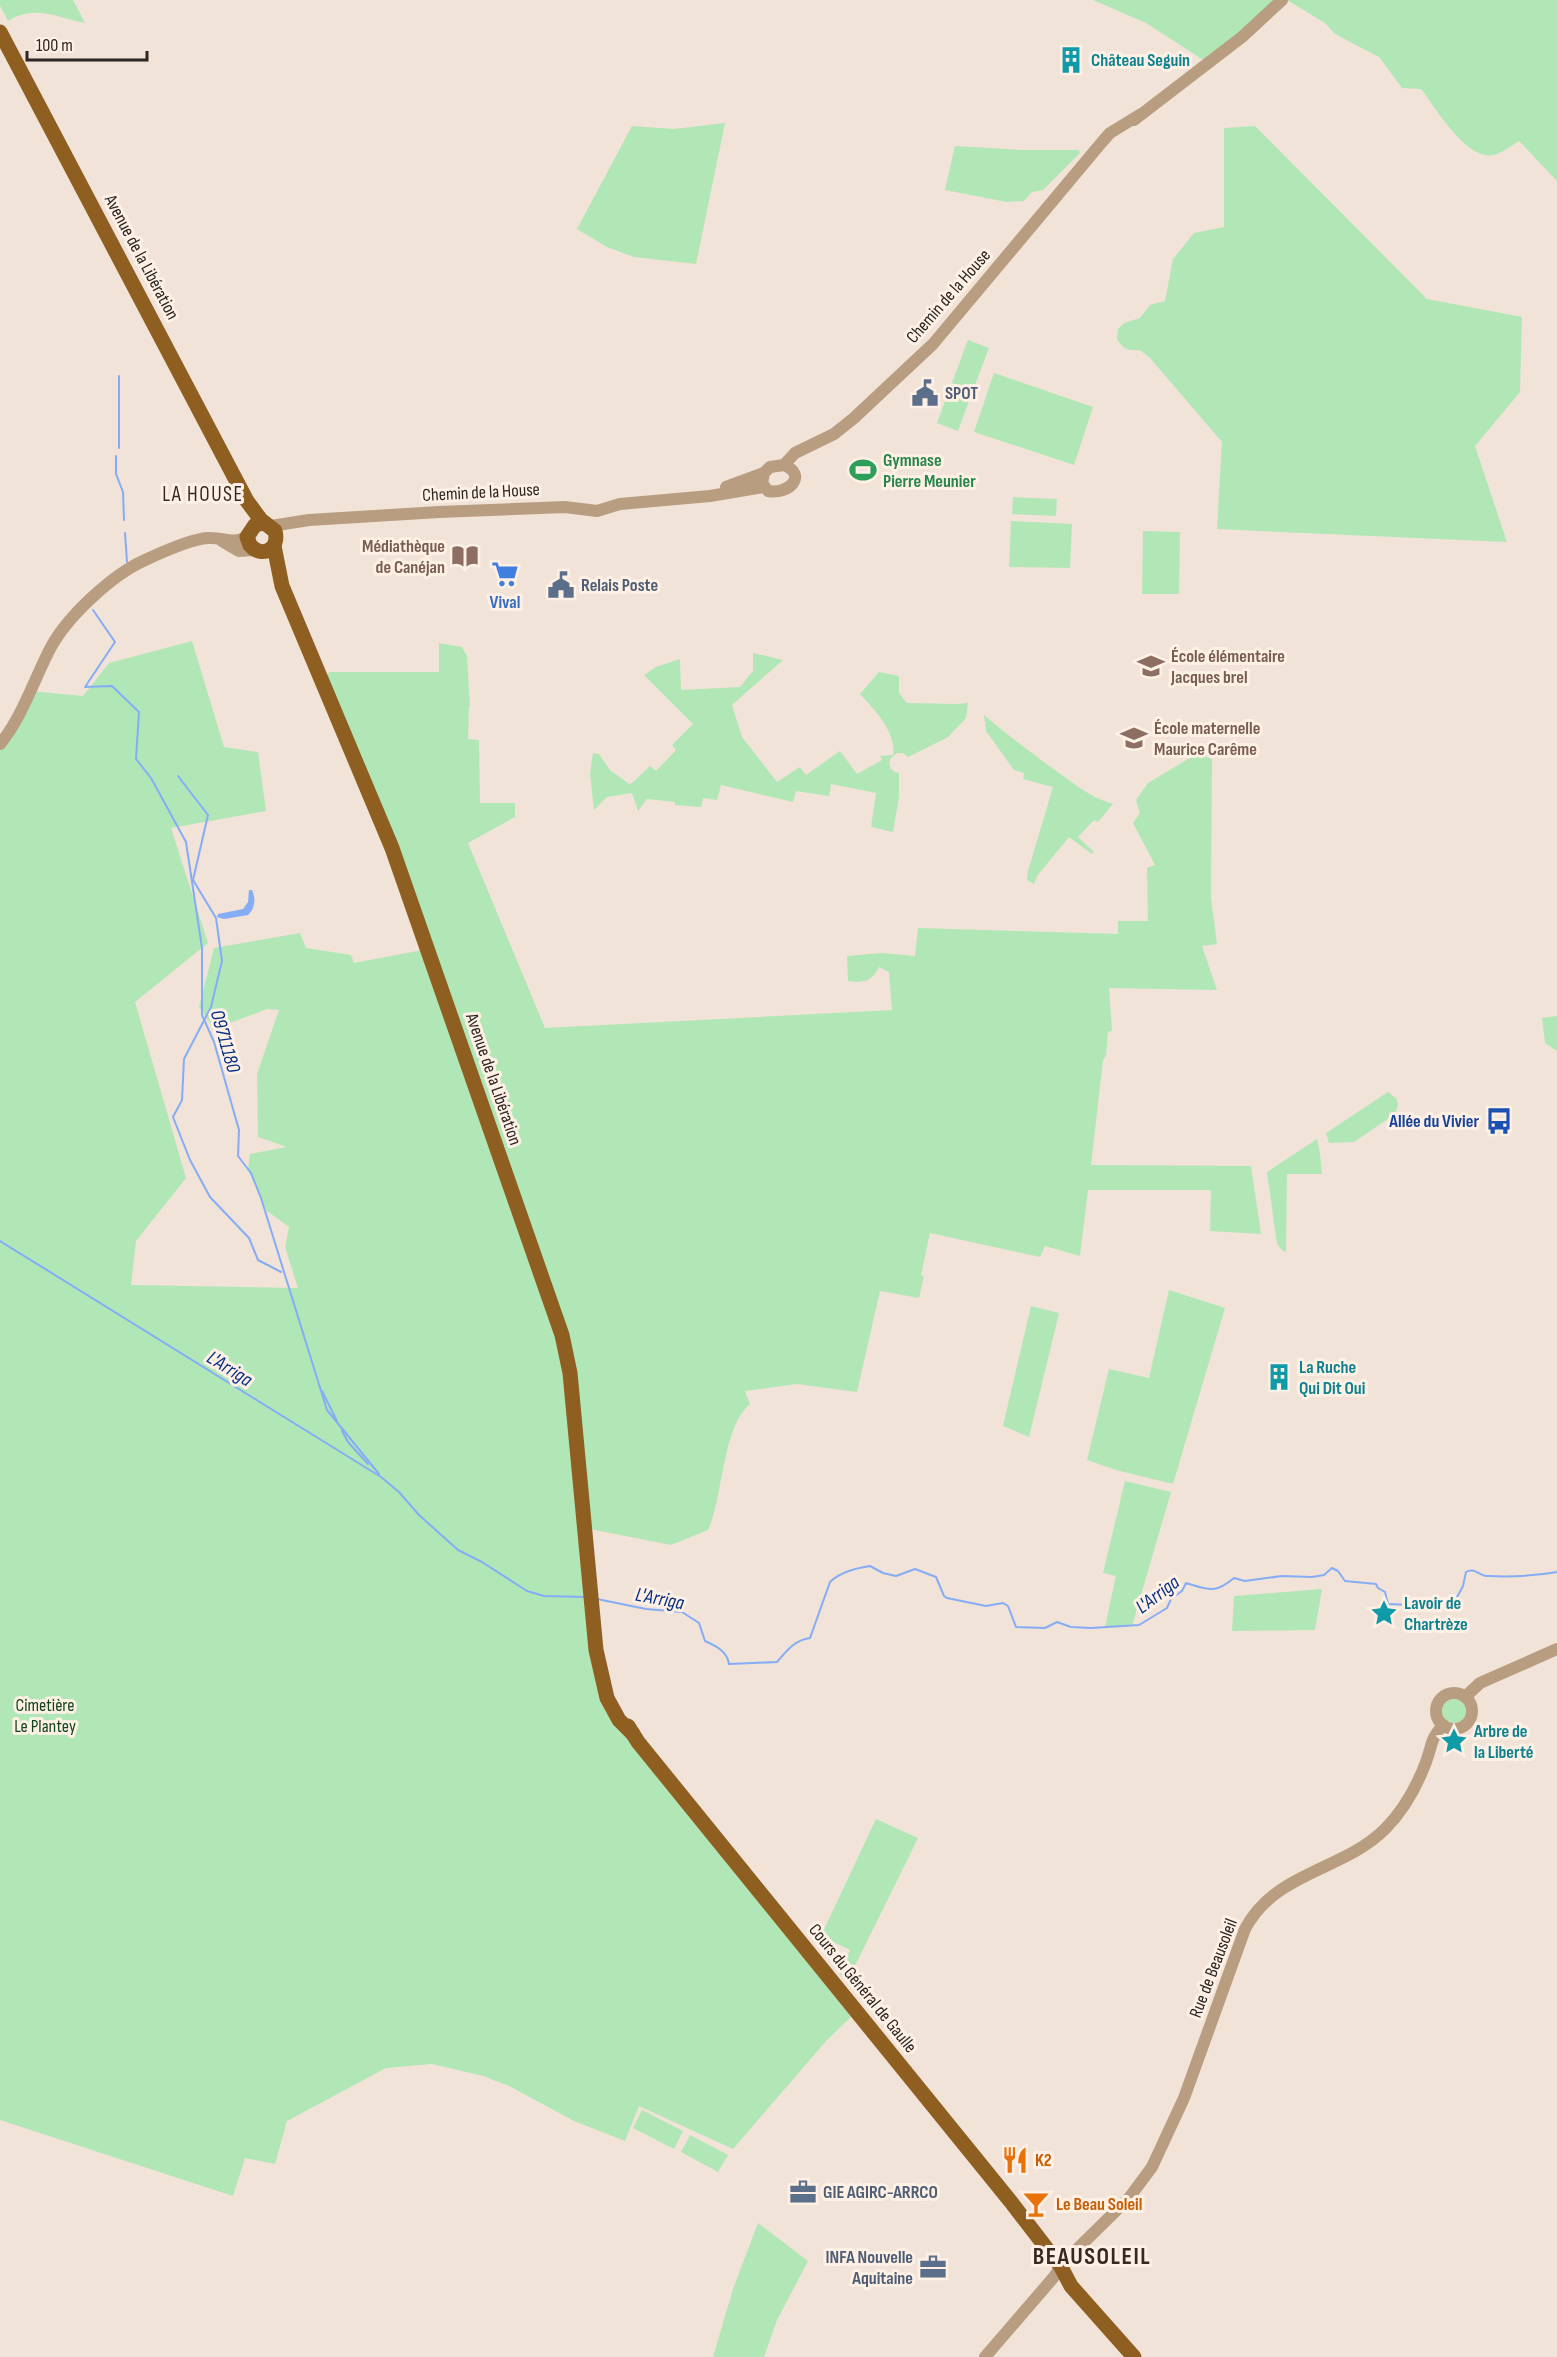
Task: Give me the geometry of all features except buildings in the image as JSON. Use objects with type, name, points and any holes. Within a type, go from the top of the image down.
[{"type":"main road","name":"Avenue de la Libération","points":[[0,32],[247,501],[392,848],[559,1326],[570,1373],[592,1598]]},
{"type":"main road","name":"Cours du Général de Gaulle","points":[[592,1598],[596,1650],[607,1698],[614,1712],[960,2139],[1060,2267],[1071,2286],[1134,2357]]},
{"type":"main road","name":"Cours du Général de Gaulle","points":[[1060,2267],[1071,2275],[1145,2357]]},
{"type":"main road","points":[[1122,2334],[1139,2357]]},
{"type":"street","name":"Chemin de la House","points":[[788,468],[812,446],[834,434],[854,418],[933,344],[1094,153],[1256,26],[1282,0]]},
{"type":"street","points":[[771,467],[788,468],[794,478],[789,489],[771,492],[764,488],[764,473],[771,467]]},
{"type":"street","name":"Chemin de la House","points":[[663,500],[718,489],[764,473]]},
{"type":"street","name":"Chemin de la House","points":[[263,538],[299,521],[566,507],[597,511],[620,504],[710,496],[764,488]]},
{"type":"street","points":[[0,744],[30,691],[52,645],[64,628],[121,574],[142,561],[205,538],[237,542],[263,538]]},
{"type":"street","points":[[1465,1697],[1480,1683],[1557,1649]]},
{"type":"street","points":[[1454,1694],[1465,1697],[1472,1709],[1468,1723],[1458,1729],[1443,1725],[1436,1709],[1441,1700],[1454,1694]]},
{"type":"street","name":"Rue de Beausoleil","points":[[985,2357],[1060,2267],[1130,2198],[1152,2167],[1184,2098],[1245,1929],[1253,1915],[1265,1901],[1287,1885],[1348,1854],[1376,1837],[1388,1826],[1414,1787],[1426,1762],[1432,1738],[1443,1725]]},
{"type":"green space","points":[[0,0],[73,0],[85,23],[37,13],[28,13],[8,21],[0,6]]},
{"type":"green space","points":[[1093,0],[1282,0],[1208,63],[1146,23]]},
{"type":"green space","points":[[1287,0],[1557,0],[1557,181],[1519,141],[1494,155],[1483,155],[1473,150],[1443,120],[1421,89],[1402,88],[1379,57],[1335,34],[1325,23]]},
{"type":"green space","points":[[725,123],[696,264],[634,257],[607,247],[577,229],[632,126],[674,129]]},
{"type":"green space","points":[[1255,126],[1427,299],[1522,317],[1520,392],[1475,446],[1507,542],[1217,529],[1222,442],[1150,358],[1140,350],[1126,349],[1117,339],[1118,329],[1124,323],[1140,318],[1150,305],[1165,301],[1173,259],[1194,233],[1224,227],[1224,128]]},
{"type":"green space","points":[[955,146],[1023,150],[1079,150],[1080,153],[1043,190],[1032,192],[1024,201],[1007,202],[945,190]]},
{"type":"green space","points":[[968,340],[989,348],[973,390],[952,383]]},
{"type":"green space","points":[[994,373],[1093,407],[1074,465],[974,432]]},
{"type":"green space","points":[[950,388],[971,395],[958,431],[937,423]]},
{"type":"green space","points":[[1013,497],[1057,499],[1056,516],[1012,514]]},
{"type":"green space","points":[[1011,521],[1072,524],[1070,568],[1009,567]]},
{"type":"green space","points":[[1143,531],[1180,532],[1179,594],[1142,594]]},
{"type":"green space","name":"Cimetière Le Plantey","points":[[192,641],[224,747],[258,752],[266,811],[171,828],[208,943],[135,1002],[186,1178],[136,1241],[131,1285],[298,1288],[285,1247],[289,1227],[267,1211],[248,1170],[250,1154],[287,1147],[258,1137],[257,1074],[279,1010],[267,1009],[214,1029],[199,1007],[214,948],[300,933],[306,948],[351,955],[354,963],[428,949],[321,679],[330,672],[439,672],[439,643],[462,647],[467,656],[470,706],[468,739],[479,740],[480,803],[515,803],[515,817],[468,843],[545,1028],[892,1010],[889,972],[879,967],[870,979],[858,982],[848,981],[847,956],[882,953],[915,956],[918,928],[1118,934],[1118,921],[1148,921],[1147,868],[1155,865],[1133,823],[1140,813],[1136,800],[1148,783],[1198,753],[1212,759],[1211,898],[1217,944],[1202,946],[1217,990],[1109,988],[1112,1031],[1108,1032],[1106,1056],[1103,1060],[1091,1165],[1251,1166],[1261,1234],[1210,1231],[1211,1190],[1088,1190],[1080,1256],[1045,1246],[1040,1257],[930,1233],[921,1275],[924,1276],[919,1298],[880,1291],[857,1392],[797,1384],[745,1391],[750,1404],[741,1415],[728,1446],[713,1517],[708,1530],[671,1545],[585,1528],[602,1693],[851,2017],[827,2040],[733,2149],[639,2106],[625,2141],[574,2121],[509,2086],[483,2076],[432,2064],[386,2068],[287,2121],[275,2164],[245,2158],[233,2196],[0,2120],[0,744],[30,691],[83,696],[109,663]]},
{"type":"green space","points":[[753,653],[783,660],[732,705],[742,737],[777,782],[800,767],[806,775],[840,751],[857,774],[882,760],[880,756],[893,755],[892,738],[888,730],[878,714],[860,694],[879,672],[899,676],[899,693],[907,703],[968,703],[966,718],[948,737],[908,757],[903,753],[897,753],[890,759],[891,768],[899,773],[899,797],[893,832],[871,827],[876,793],[831,784],[829,796],[796,791],[793,802],[721,785],[717,800],[703,798],[701,807],[675,805],[675,802],[647,799],[638,811],[632,793],[607,797],[594,810],[590,774],[593,753],[599,754],[610,770],[629,784],[650,766],[656,771],[676,750],[672,745],[693,724],[644,675],[656,667],[680,659],[681,690],[740,687],[753,671]]},
{"type":"green space","points":[[984,715],[1074,784],[1113,804],[1098,822],[1094,820],[1078,837],[1094,852],[1092,854],[1069,837],[1037,876],[1034,884],[1027,880],[1028,871],[1053,787],[1023,779],[1024,773],[1014,770],[986,731]]},
{"type":"green space","points":[[1557,1016],[1557,1051],[1545,1043],[1542,1018]]},
{"type":"green space","points":[[1388,1092],[1397,1099],[1395,1114],[1354,1142],[1329,1143],[1326,1133]]},
{"type":"green space","points":[[1317,1139],[1322,1174],[1287,1174],[1286,1252],[1277,1244],[1267,1172]]},
{"type":"green space","points":[[1169,1290],[1225,1308],[1173,1484],[1116,1470],[1087,1460],[1109,1369],[1149,1378]]},
{"type":"green space","points":[[1031,1306],[1059,1313],[1029,1437],[1003,1426]]},
{"type":"green space","points":[[1125,1481],[1171,1492],[1132,1626],[1105,1627],[1116,1576],[1103,1573]]},
{"type":"green space","points":[[1322,1589],[1315,1630],[1232,1631],[1234,1596]]},
{"type":"green space","points":[[1454,1699],[1459,1700],[1465,1706],[1465,1716],[1459,1722],[1454,1723],[1449,1722],[1443,1716],[1442,1711],[1443,1706],[1449,1700]]},
{"type":"green space","points":[[876,1819],[918,1838],[847,1982],[839,1973],[850,1950],[821,1936]]},
{"type":"green space","points":[[642,2110],[683,2131],[674,2149],[633,2128]]},
{"type":"green space","points":[[690,2135],[728,2155],[718,2172],[681,2152]]},
{"type":"green space","points":[[758,2223],[808,2261],[777,2320],[764,2357],[713,2357],[733,2289]]},
{"type":"water","points":[[249,890],[252,890],[254,900],[252,910],[248,915],[224,919],[217,917],[218,914],[243,909],[248,902]]},
{"type":"waterway","name":"O9711180","points":[[119,376],[119,448]]},
{"type":"waterway","name":"O9711180","points":[[116,456],[116,474],[123,492],[124,520]]},
{"type":"waterway","name":"O9711180","points":[[125,533],[127,562]]},
{"type":"waterway","name":"O9711180","points":[[93,610],[115,642],[85,687],[112,686],[139,712],[136,759],[151,778],[186,842],[202,948],[202,1015],[214,1042],[239,1130],[238,1156],[251,1173],[261,1198],[327,1410],[379,1474]]},
{"type":"waterway","points":[[178,776],[208,815],[193,880],[216,918],[222,961],[211,1007],[184,1059],[182,1100],[173,1117],[190,1160],[210,1197],[249,1238],[258,1260],[281,1272]]},
{"type":"waterway","name":"L'Arriga","points":[[0,1241],[381,1477],[458,1550],[482,1562],[527,1591],[544,1596],[586,1597]]},
{"type":"waterway","name":"O9711180","points":[[322,1391],[337,1421]]},
{"type":"waterway","name":"O9711180","points":[[342,1431],[348,1442],[368,1464]]},
{"type":"waterway","name":"L'Arriga","points":[[597,1599],[646,1609],[682,1612],[699,1623],[705,1641],[723,1652],[729,1664],[777,1662],[796,1643],[810,1638],[830,1582],[844,1573],[870,1566],[883,1573],[896,1576],[915,1569],[936,1577],[947,1598],[986,1606],[1003,1603],[1008,1606],[1016,1627],[1045,1628],[1057,1622],[1071,1627],[1091,1628],[1139,1625],[1167,1608],[1171,1599],[1182,1591],[1186,1583],[1212,1589],[1222,1587],[1234,1578],[1245,1581],[1282,1576],[1312,1577],[1324,1575],[1332,1568],[1338,1571],[1345,1581],[1376,1584],[1385,1592],[1388,1604],[1413,1605]]},
{"type":"waterway","name":"L'Arriga","points":[[1419,1605],[1441,1604],[1456,1599],[1463,1586],[1466,1572],[1469,1571],[1485,1576],[1557,1572]]},
{"type":"place","name":"Château Seguin","points":[[1071,60]]},
{"type":"place","name":"SPOT","points":[[925,393]]},
{"type":"place","name":"Gymnase Pierre Meunier","points":[[863,470]]},
{"type":"place","name":"Médiathèque de Canéjan","points":[[465,556]]},
{"type":"place","name":"Vival","points":[[505,574]]},
{"type":"place","name":"Relais Poste","points":[[561,585]]},
{"type":"place","name":"École élémentaire Jacques brel","points":[[1151,666]]},
{"type":"place","name":"École maternelle Maurice Carême","points":[[1134,738]]},
{"type":"place","name":"Allée du Vivier","points":[[1499,1121]]},
{"type":"place","name":"La Ruche Qui Dit Oui","points":[[1279,1377]]},
{"type":"place","name":"Lavoir de Chartrèze","points":[[1384,1613]]},
{"type":"place","name":"Arbre de la Liberté","points":[[1454,1741]]},
{"type":"place","name":"K2","points":[[1015,2160]]},
{"type":"place","name":"GIE AGIRC-ARRCO","points":[[803,2192]]},
{"type":"place","name":"Le Beau Soleil","points":[[1036,2204]]},
{"type":"place","name":"INFA Nouvelle Aquitaine","points":[[933,2267]]},
{"type":"district","name":"LA HOUSE","points":[[203,494]]},
{"type":"district","name":"BEAUSOLEIL","points":[[1092,2256]]}]
